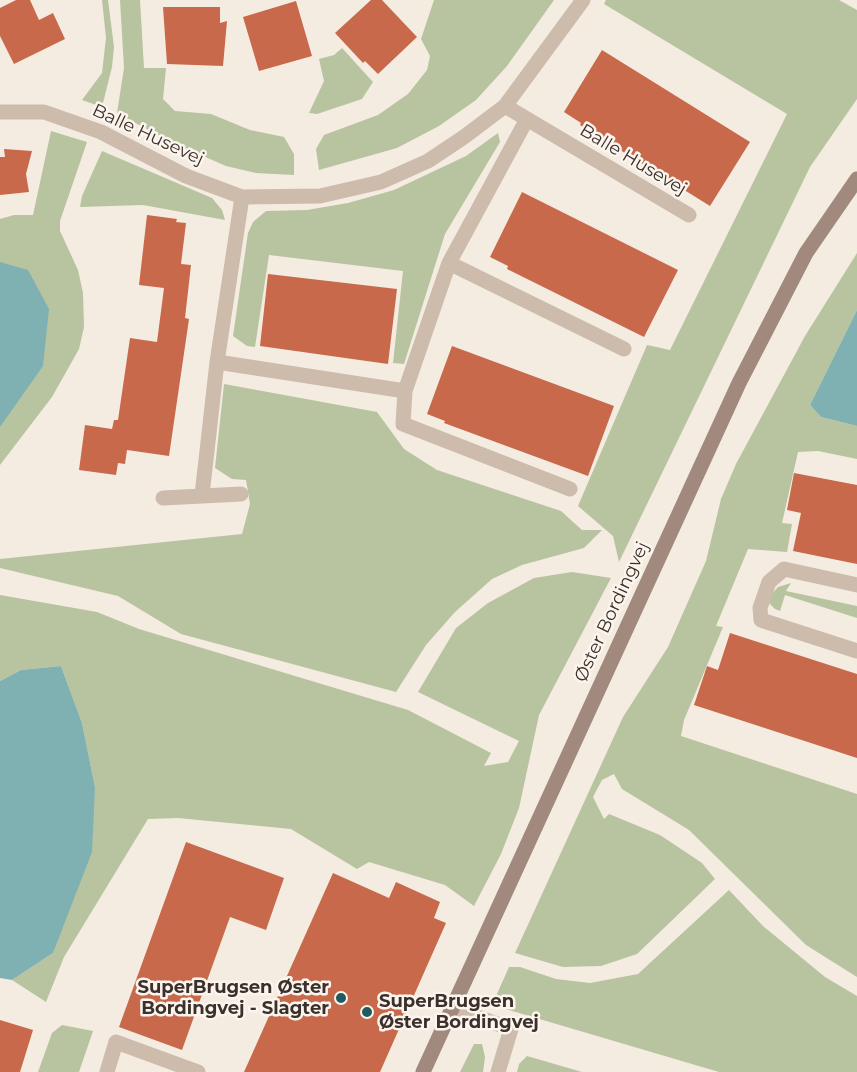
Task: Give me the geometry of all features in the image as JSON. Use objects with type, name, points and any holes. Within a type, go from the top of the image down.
[{"type":"street","name":"Balle Husevej","points":[[0,112],[44,112],[100,132],[186,176],[242,197],[320,196],[381,182],[428,161],[505,106],[583,0]]},
{"type":"street","name":"Balle Husevej","points":[[505,106],[688,215]]},
{"type":"street","points":[[527,119],[449,263],[405,391],[403,424],[570,489]]},
{"type":"street","name":"Øster Bordingvej","points":[[423,1072],[739,383],[806,253],[857,179]]},
{"type":"street","points":[[202,495],[217,362],[242,197]]},
{"type":"street","points":[[449,263],[624,349]]},
{"type":"street","points":[[217,362],[405,391]]},
{"type":"street","points":[[163,498],[241,494]]},
{"type":"street","points":[[857,585],[784,568],[769,582],[760,608],[761,620],[857,651]]},
{"type":"street","points":[[453,1008],[511,1029],[498,1072]]},
{"type":"street","points":[[107,1072],[116,1042],[198,1072]]},
{"type":"green space","points":[[102,0],[108,0],[114,47],[112,67],[102,107],[82,100],[102,73],[106,38]]},
{"type":"green space","points":[[120,0],[140,0],[144,68],[166,68],[163,99],[175,111],[211,114],[250,130],[284,137],[294,154],[294,175],[256,173],[226,166],[171,142],[117,113],[124,68]]},
{"type":"green space","points":[[434,0],[554,0],[507,66],[476,100],[439,126],[397,148],[319,170],[316,149],[324,135],[378,115],[408,94],[427,70],[430,56],[421,39]]},
{"type":"green space","points":[[606,0],[839,0],[857,10],[857,99],[810,167],[619,562],[613,536],[578,506],[647,345],[670,350],[787,114],[604,4]]},
{"type":"green space","points":[[342,48],[373,82],[362,99],[317,114],[309,113],[324,81],[319,59],[334,55]]},
{"type":"green space","points":[[51,131],[87,142],[60,221],[60,231],[78,270],[83,293],[84,327],[79,349],[52,397],[0,465],[0,219],[14,215],[33,215]]},
{"type":"green space","points":[[498,133],[500,142],[445,234],[404,364],[393,363],[403,271],[269,255],[255,347],[247,346],[233,336],[248,233],[253,222],[266,211],[307,210],[348,203],[394,190],[466,156]]},
{"type":"green space","points":[[102,151],[212,198],[222,210],[225,220],[143,205],[80,207],[82,196]]},
{"type":"green space","points":[[857,253],[857,310],[810,405],[821,417],[857,426],[857,459],[818,451],[798,452],[782,523],[792,524],[787,552],[748,549],[716,626],[723,627],[684,720],[681,736],[857,794],[857,977],[806,945],[689,830],[622,789],[614,774],[602,780],[593,797],[604,819],[609,814],[660,835],[702,863],[715,879],[637,954],[601,966],[563,967],[515,953],[623,717],[668,647],[706,561],[721,499],[736,464],[805,336]]},
{"type":"green space","points":[[224,384],[377,412],[404,449],[437,470],[561,511],[582,530],[602,530],[584,548],[522,565],[492,579],[455,612],[426,645],[396,692],[181,634],[118,596],[0,568],[0,559],[242,534],[250,504],[246,480],[232,479],[215,468]]},
{"type":"green space","points":[[572,572],[611,578],[539,715],[519,808],[501,854],[474,906],[445,885],[369,862],[357,869],[291,829],[178,818],[148,819],[64,957],[46,1002],[12,980],[53,953],[95,787],[82,723],[61,666],[21,670],[0,681],[0,595],[97,612],[139,629],[408,710],[491,753],[484,766],[508,762],[519,741],[418,692],[456,628],[488,603],[534,578]]},
{"type":"green space","points":[[791,583],[786,591],[857,606],[857,618],[785,595],[780,611],[775,609],[769,603],[770,596],[778,587]]},
{"type":"green space","points":[[729,890],[763,926],[825,977],[857,996],[857,1072],[719,1072],[492,1005],[509,967],[520,967],[556,979],[590,983],[638,974]]},
{"type":"green space","points":[[62,1025],[93,1031],[79,1072],[38,1072],[52,1033]]},
{"type":"green space","points":[[474,1044],[482,1044],[485,1057],[483,1072],[460,1072]]},
{"type":"green space","points":[[527,1056],[582,1072],[517,1072],[519,1064]]},
{"type":"water","points":[[0,262],[28,270],[49,309],[43,366],[0,427]]},
{"type":"water","points":[[857,310],[857,426],[821,417],[810,405]]},
{"type":"water","points":[[61,666],[82,723],[95,787],[92,852],[53,953],[12,980],[0,978],[0,681],[21,670]]},
{"type":"building","points":[[16,0],[30,0],[39,20],[53,13],[65,39],[14,64],[0,36],[0,8]]},
{"type":"building","points":[[371,0],[382,0],[417,37],[378,74],[365,61],[363,63],[335,33]]},
{"type":"building","points":[[296,1],[312,56],[259,71],[243,17]]},
{"type":"building","points":[[163,7],[220,7],[220,23],[227,21],[223,66],[167,64]]},
{"type":"building","points":[[602,50],[750,142],[710,206],[580,125],[581,123],[564,112]]},
{"type":"building","points":[[4,149],[32,151],[26,174],[29,192],[0,195],[0,157],[5,157]]},
{"type":"building","points":[[522,192],[678,270],[644,337],[507,269],[508,266],[490,257]]},
{"type":"building","points":[[147,215],[177,219],[176,222],[186,223],[181,264],[191,265],[185,318],[189,319],[169,456],[127,450],[125,464],[118,463],[116,475],[79,470],[85,425],[112,429],[114,420],[118,420],[130,338],[157,342],[164,288],[139,285]]},
{"type":"building","points":[[268,274],[397,289],[388,364],[260,346]]},
{"type":"building","points":[[452,346],[614,406],[588,476],[444,423],[445,421],[427,414]]},
{"type":"building","points":[[794,473],[857,485],[857,564],[793,551],[801,513],[787,510]]},
{"type":"building","points":[[730,633],[857,674],[857,758],[694,705],[707,666],[718,670]]},
{"type":"building","points":[[186,842],[284,878],[266,930],[230,917],[182,1050],[119,1027]]},
{"type":"building","points":[[333,873],[389,898],[396,882],[440,902],[434,918],[446,923],[380,1072],[244,1072]]},
{"type":"building","points":[[0,1020],[33,1030],[20,1072],[0,1072]]},
{"type":"place","name":"SuperBrugsen Øster Bordingvej - Slagter","points":[[341,998]]},
{"type":"place","name":"SuperBrugsen Øster Bordingvej","points":[[367,1012]]}]
